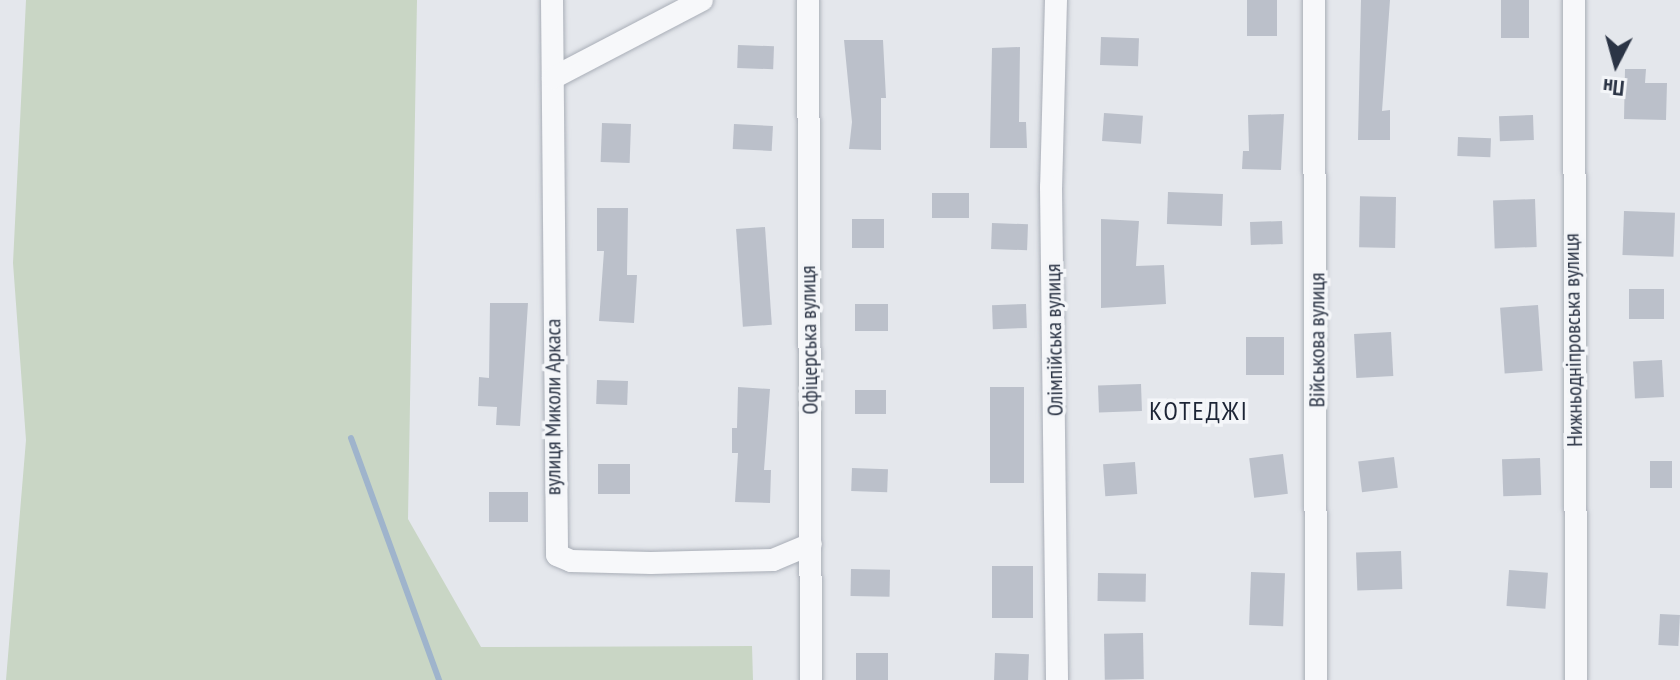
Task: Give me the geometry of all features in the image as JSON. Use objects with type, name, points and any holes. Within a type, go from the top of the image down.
[{"type":"street","name":"вулиця Миколи Аркаса","points":[[552,0],[557,555],[624,562],[773,560],[811,544]]},
{"type":"street","points":[[553,78],[702,0]]},
{"type":"street","name":"Офіцерська вулиця","points":[[808,0],[811,680]]},
{"type":"street","name":"Олімпійська вулиця","points":[[1056,0],[1051,187],[1057,680]]},
{"type":"street","name":"Військова вулиця","points":[[1314,0],[1316,680]]},
{"type":"street","name":"Нижньодніпровська вулиця","points":[[1574,0],[1576,680]]},
{"type":"green space","points":[[26,0],[417,0],[408,519],[481,647],[752,646],[753,680],[6,680],[26,440],[13,263]]},
{"type":"building","points":[[1247,0],[1277,0],[1277,36],[1247,36]]},
{"type":"building","points":[[1361,0],[1390,0],[1382,111],[1390,110],[1390,140],[1358,140]]},
{"type":"building","points":[[1501,0],[1529,0],[1529,38],[1501,38]]},
{"type":"building","points":[[1101,37],[1139,38],[1138,66],[1100,65]]},
{"type":"building","points":[[844,40],[883,40],[886,98],[881,98],[881,150],[849,149],[852,122]]},
{"type":"building","points":[[738,45],[774,46],[773,69],[737,68]]},
{"type":"building","points":[[1020,47],[1019,122],[1026,122],[1027,148],[990,148],[992,48]]},
{"type":"building","points":[[1625,69],[1646,69],[1645,83],[1667,83],[1666,120],[1624,119]]},
{"type":"building","points":[[1104,113],[1143,116],[1141,144],[1102,141]]},
{"type":"building","points":[[1284,114],[1281,170],[1242,169],[1243,151],[1249,151],[1248,115]]},
{"type":"building","points":[[1533,115],[1534,140],[1500,141],[1499,116]]},
{"type":"building","points":[[602,123],[631,124],[630,163],[601,162]]},
{"type":"building","points":[[734,124],[773,126],[772,151],[733,149]]},
{"type":"building","points":[[1458,137],[1491,138],[1490,157],[1457,156]]},
{"type":"building","points":[[1168,192],[1223,194],[1222,226],[1167,224]]},
{"type":"building","points":[[932,193],[969,193],[969,218],[932,218]]},
{"type":"building","points":[[1360,196],[1396,197],[1395,248],[1359,247]]},
{"type":"building","points":[[1535,199],[1537,247],[1495,248],[1493,200]]},
{"type":"building","points":[[597,208],[628,208],[627,275],[637,275],[634,323],[599,321],[604,251],[597,251]]},
{"type":"building","points":[[1624,211],[1675,213],[1673,257],[1622,255]]},
{"type":"building","points":[[852,219],[884,219],[884,248],[852,248]]},
{"type":"building","points":[[1101,219],[1139,221],[1136,266],[1164,265],[1166,304],[1101,308]]},
{"type":"building","points":[[1282,221],[1283,244],[1251,245],[1250,222]]},
{"type":"building","points":[[992,223],[1028,224],[1027,250],[991,249]]},
{"type":"building","points":[[765,227],[772,325],[743,327],[736,229]]},
{"type":"building","points":[[1629,289],[1664,289],[1664,319],[1629,319]]},
{"type":"building","points":[[490,303],[528,303],[520,426],[496,425],[497,407],[478,406],[479,377],[489,378]]},
{"type":"building","points":[[855,304],[888,304],[888,331],[855,331]]},
{"type":"building","points":[[1026,304],[1027,328],[993,329],[992,305]]},
{"type":"building","points":[[1538,305],[1543,371],[1505,373],[1500,308]]},
{"type":"building","points":[[1391,332],[1393,376],[1356,378],[1354,334]]},
{"type":"building","points":[[1246,337],[1284,337],[1284,375],[1246,375]]},
{"type":"building","points":[[1662,360],[1664,397],[1635,398],[1633,362]]},
{"type":"building","points":[[597,380],[628,381],[627,405],[596,404]]},
{"type":"building","points":[[1141,384],[1142,411],[1099,412],[1098,386]]},
{"type":"building","points":[[738,387],[770,389],[764,470],[771,470],[770,503],[735,502],[738,453],[732,453],[732,428],[737,428]]},
{"type":"building","points":[[990,387],[1024,387],[1024,483],[990,483]]},
{"type":"building","points":[[855,390],[886,390],[886,414],[855,414]]},
{"type":"building","points":[[1283,454],[1288,494],[1254,498],[1249,458]]},
{"type":"building","points":[[1394,457],[1398,488],[1362,492],[1358,461]]},
{"type":"building","points":[[1540,458],[1541,495],[1503,496],[1502,459]]},
{"type":"building","points":[[1650,461],[1672,461],[1672,488],[1650,488]]},
{"type":"building","points":[[1135,462],[1137,494],[1105,496],[1103,464]]},
{"type":"building","points":[[598,464],[630,464],[630,494],[598,494]]},
{"type":"building","points":[[852,468],[888,469],[887,492],[851,491]]},
{"type":"building","points":[[489,492],[528,492],[528,522],[489,522]]},
{"type":"building","points":[[1401,551],[1402,589],[1357,591],[1356,553]]},
{"type":"building","points":[[992,566],[1033,566],[1033,618],[992,618]]},
{"type":"building","points":[[851,569],[890,570],[890,597],[851,596]]},
{"type":"building","points":[[1509,570],[1548,573],[1545,609],[1506,606]]},
{"type":"building","points":[[1251,572],[1285,573],[1283,626],[1249,625]]},
{"type":"building","points":[[1098,573],[1146,574],[1146,602],[1098,601]]},
{"type":"building","points":[[1660,614],[1680,615],[1678,646],[1658,645]]},
{"type":"building","points":[[1143,633],[1144,679],[1105,680],[1104,634]]},
{"type":"building","points":[[856,653],[888,653],[888,680],[856,680]]},
{"type":"building","points":[[995,653],[1029,654],[1028,680],[994,680]]},
{"type":"waterway","points":[[351,438],[439,680]]},
{"type":"district","name":"КОТЕДЖІ","points":[[1199,411]]}]
